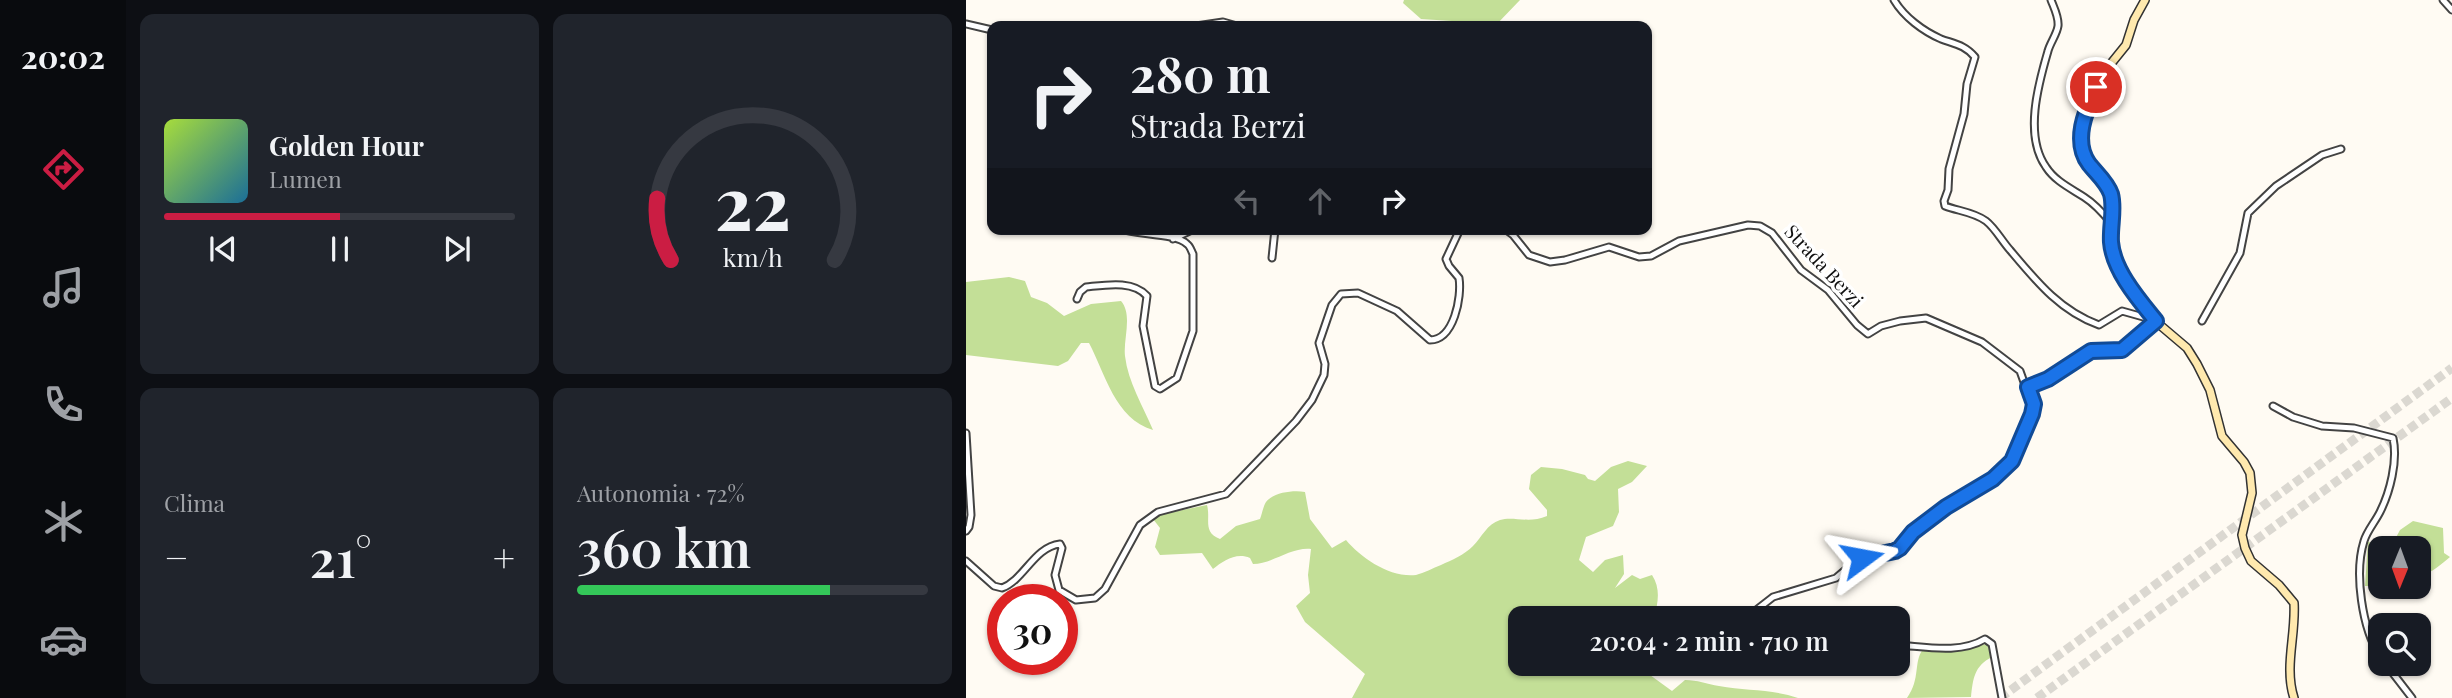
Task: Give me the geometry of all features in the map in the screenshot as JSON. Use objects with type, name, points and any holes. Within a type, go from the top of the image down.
[{"type":"main road","points":[[2145,0],[2134,20],[2126,45],[2096,87],[2085,117],[2081,149],[2088,163],[2110,191],[2111,245],[2114,256],[2131,287],[2155,321],[2186,348],[2197,364],[2210,390],[2222,436],[2250,473],[2252,493],[2242,535],[2251,561],[2294,603],[2290,674],[2294,698]]},
{"type":"street","points":[[1894,0],[1900,11],[1924,29],[1966,47],[1975,57],[1964,114],[1949,169],[1945,206],[1986,220],[2040,286],[2075,316],[2099,326],[2122,312],[2155,321]]},
{"type":"street","points":[[2050,0],[2055,10],[2057,26],[2041,82],[2034,127],[2037,145],[2045,167],[2064,186],[2101,210],[2111,223]]},
{"type":"street","points":[[2443,0],[2452,10]]},
{"type":"street","points":[[966,24],[987,29]]},
{"type":"street","points":[[2202,321],[2240,253],[2248,212],[2276,186],[2322,155],[2342,149]]},
{"type":"street","name":"Strada Berzi","points":[[1512,235],[1529,255],[1549,262],[1609,247],[1639,257],[1651,256],[1679,242],[1748,225],[1759,226],[1772,233],[1801,270],[1828,290],[1868,334],[1881,326],[1926,318],[1982,342],[2020,370],[2025,386],[2028,387]]},
{"type":"street","points":[[1077,299],[1080,292],[1087,287],[1136,286],[1143,291],[1147,296],[1143,326],[1149,363],[1157,388],[1165,387],[1177,378],[1183,367],[1193,331],[1193,254],[1187,243],[1156,235]]},
{"type":"street","points":[[1173,239],[1181,235]]},
{"type":"street","points":[[1272,258],[1274,235]]},
{"type":"street","points":[[966,561],[995,586],[1002,588],[1008,586],[1025,567],[1046,550],[1060,544],[1062,548],[1055,575],[1056,584],[1061,592],[1080,600],[1092,600],[1099,595],[1146,518],[1158,512],[1216,499],[1226,494],[1302,414],[1324,375],[1325,364],[1320,343],[1332,305],[1338,296],[1350,292],[1358,293],[1397,311],[1430,340],[1441,337],[1457,306],[1460,282],[1446,259],[1457,235]]},
{"type":"street","points":[[1761,606],[1773,597],[1836,578],[1857,560],[1895,551],[1913,532],[1946,507],[1993,479],[2012,461],[2032,414],[2034,404],[2028,387],[2048,379],[2091,351],[2122,350],[2155,321]]},
{"type":"street","points":[[2273,406],[2287,414],[2322,426],[2354,428],[2393,439],[2392,475],[2381,510],[2364,540],[2360,562],[2368,635]]},
{"type":"street","points":[[966,433],[971,515],[966,531]]},
{"type":"street","points":[[1910,646],[1954,648],[1973,646],[1984,639],[1992,644],[2002,698]]},
{"type":"street","points":[[2395,676],[2412,698]]},
{"type":"green space","points":[[1404,0],[1520,0],[1500,21],[1421,19],[1403,3]]},
{"type":"green space","points":[[1009,277],[1025,281],[1031,297],[1047,303],[1064,316],[1091,304],[1121,301],[1126,313],[1127,366],[1153,430],[1129,416],[1120,406],[1089,343],[1081,343],[1068,361],[1058,366],[966,355],[966,282]]},
{"type":"green space","points":[[1628,461],[1647,466],[1632,482],[1618,489],[1619,512],[1613,526],[1586,537],[1579,560],[1593,572],[1605,560],[1623,555],[1624,574],[1615,588],[1632,575],[1640,579],[1652,575],[1658,591],[1656,606],[1508,606],[1508,676],[1651,676],[1672,691],[1685,680],[1689,680],[1798,698],[1352,698],[1365,674],[1305,622],[1296,606],[1310,593],[1308,575],[1311,549],[1296,550],[1253,564],[1250,558],[1245,556],[1235,557],[1225,560],[1213,569],[1202,553],[1160,555],[1155,547],[1160,528],[1153,519],[1163,514],[1207,505],[1209,529],[1220,539],[1236,526],[1260,519],[1266,502],[1274,496],[1300,491],[1305,492],[1310,519],[1332,548],[1346,540],[1386,570],[1416,575],[1466,552],[1495,522],[1547,516],[1547,510],[1529,489],[1531,475],[1541,467],[1562,469],[1585,475],[1595,481],[1611,467]]},
{"type":"green space","points":[[2413,521],[2443,528],[2444,553],[2450,557],[2431,571],[2431,536],[2397,536],[2400,530]]},
{"type":"green space","points":[[2368,542],[2368,586],[2365,586]]},
{"type":"green space","points":[[1987,644],[1992,657],[1978,669],[1971,697],[1907,698],[1914,684],[1918,660],[1923,649],[1956,650]]},
{"type":"tunnel","points":[[2000,698],[2452,368]]},
{"type":"tunnel","points":[[2037,698],[2452,398]]},
{"type":"route","points":[[1862,558],[1900,548],[1913,532],[1946,507],[1993,479],[2012,461],[2032,414],[2034,404],[2028,387],[2048,379],[2091,351],[2122,350],[2156,321],[2131,287],[2114,256],[2111,245],[2110,191],[2088,163],[2081,149],[2085,117],[2096,87]]}]
